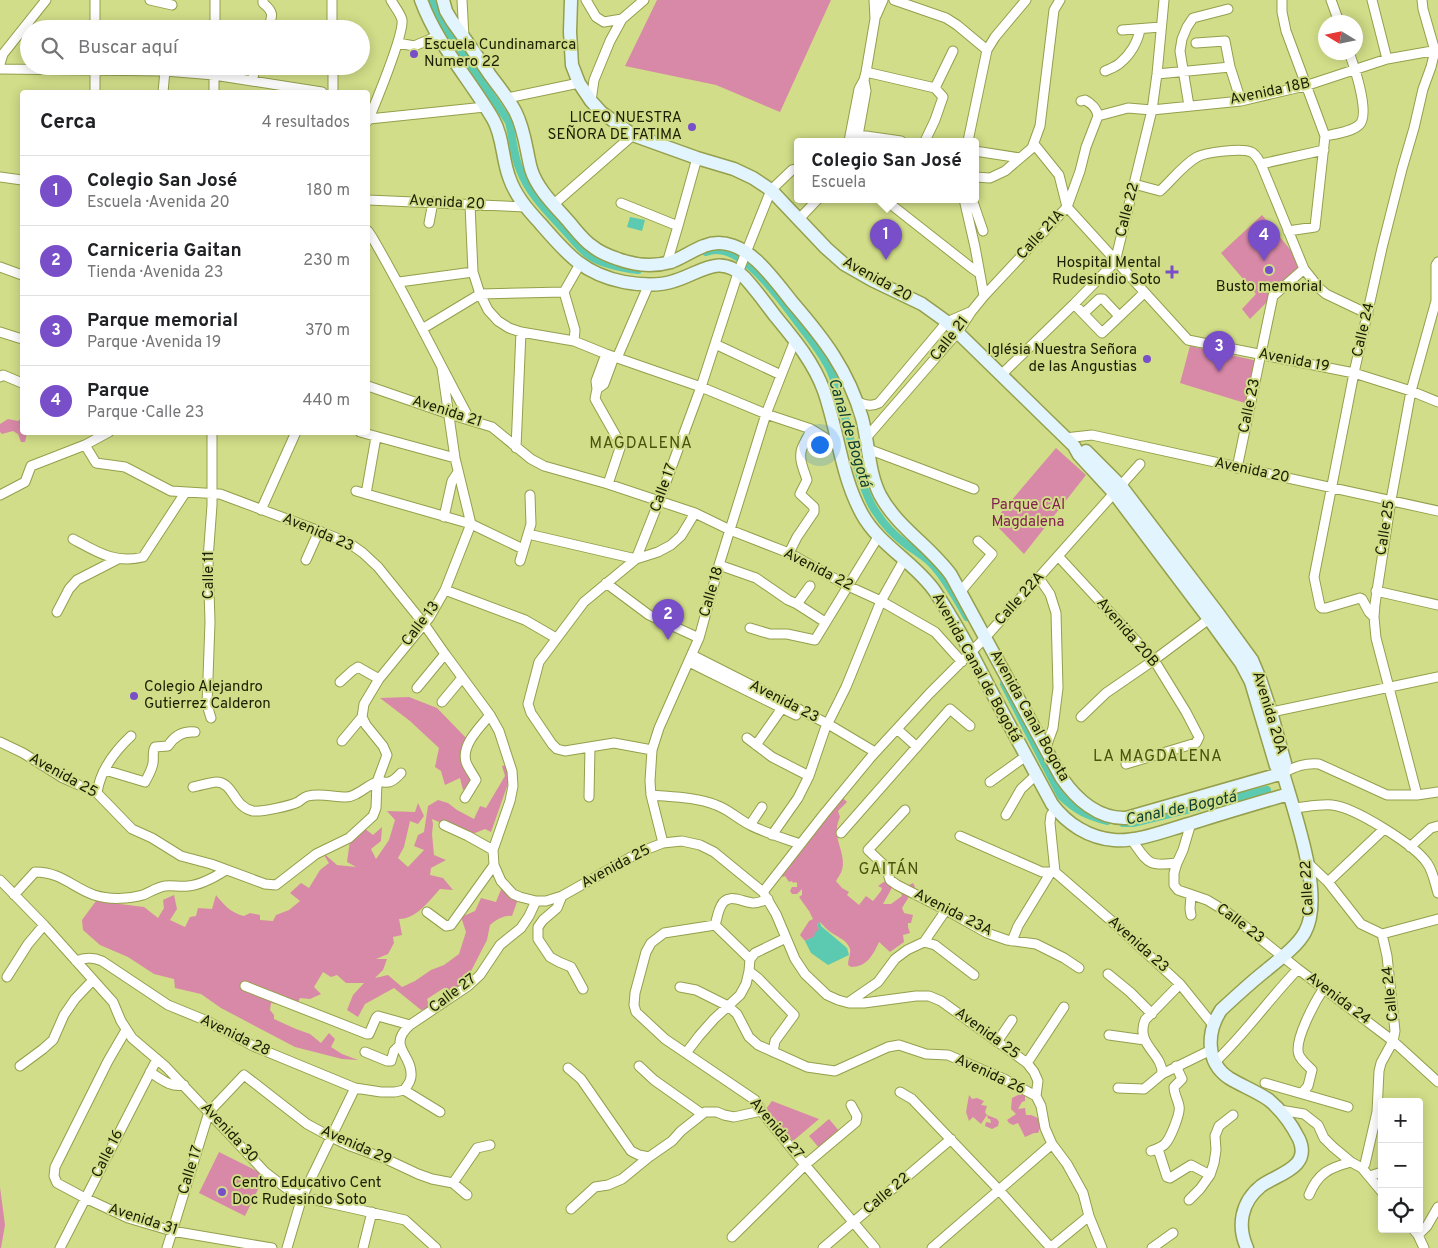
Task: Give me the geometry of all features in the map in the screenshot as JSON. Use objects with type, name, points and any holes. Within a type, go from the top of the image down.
[{"type":"main road","points":[[421,0],[426,15],[438,36],[497,127],[508,177],[517,195],[565,251],[580,264],[613,279],[630,283],[649,284],[674,281],[718,265],[727,266],[738,271]]},
{"type":"main road","name":"Avenida Canal de Bogotá","points":[[443,0],[449,15],[464,38],[507,98],[522,127],[533,174],[540,187],[593,248],[618,260],[636,264],[658,264],[667,263],[712,243],[728,244],[745,254],[768,273],[824,341],[845,375],[856,401],[873,478],[886,505],[902,524],[946,567],[961,591],[984,639]]},
{"type":"main road","points":[[571,0],[572,65],[578,83]]},
{"type":"main road","points":[[579,0],[580,62],[589,98]]},
{"type":"main road","name":"Avenida 20","points":[[578,83],[601,112],[633,135],[734,169],[754,178],[771,190],[826,248],[844,264],[922,304],[947,322]]},
{"type":"main road","name":"Avenida Canal de Bogotá","points":[[738,271],[795,340],[819,378],[828,402],[838,446],[856,503],[864,519],[878,537],[934,590],[1056,809],[1070,822],[1091,834],[1114,840],[1132,839],[1289,794]]},
{"type":"main road","name":"Avenida 20A","points":[[947,322],[1070,442],[1079,455],[1118,489],[1213,616],[1241,663],[1266,713],[1276,766],[1283,773]]},
{"type":"main road","name":"Avenida Canal Bogota","points":[[984,639],[1066,783],[1082,801],[1098,812],[1117,818],[1135,816],[1283,773]]},
{"type":"main road","name":"Calle 22","points":[[1213,1026],[1221,1010],[1282,956],[1304,934],[1310,922],[1309,864],[1283,773]]},
{"type":"main road","points":[[1213,1026],[1210,1036],[1213,1056],[1222,1073],[1258,1092],[1280,1110],[1299,1139],[1302,1151],[1297,1164],[1291,1170],[1261,1186],[1249,1200],[1241,1218],[1240,1228],[1246,1248]]},
{"type":"street","points":[[30,20],[46,0]]},
{"type":"street","points":[[95,0],[95,20]]},
{"type":"street","points":[[150,0],[172,5]]},
{"type":"street","points":[[215,0],[215,20]]},
{"type":"street","points":[[263,0],[263,3],[270,9],[271,20]]},
{"type":"street","points":[[332,0],[332,20]]},
{"type":"street","points":[[370,113],[402,29],[402,20],[391,0]]},
{"type":"street","points":[[462,0],[464,38]]},
{"type":"street","points":[[586,0],[596,17],[604,22],[622,19]]},
{"type":"street","points":[[589,98],[594,80],[610,41],[622,19],[644,0]]},
{"type":"street","points":[[874,0],[875,19]]},
{"type":"street","points":[[858,138],[866,91],[865,76],[875,19],[882,0]]},
{"type":"street","points":[[894,0],[946,18],[987,50]]},
{"type":"street","points":[[969,138],[987,50],[994,37],[1026,0]]},
{"type":"street","points":[[979,177],[990,178],[1005,171],[1032,148],[1034,144],[1040,126],[1054,10],[1060,0]]},
{"type":"street","name":"Calle 22","points":[[1115,262],[1152,110],[1164,0]]},
{"type":"street","points":[[1282,0],[1282,12],[1286,31],[1325,136],[1315,228],[1288,231]]},
{"type":"street","points":[[1331,0],[1336,15]]},
{"type":"street","points":[[1372,0],[1387,58]]},
{"type":"street","points":[[1422,0],[1436,50]]},
{"type":"street","points":[[1189,106],[1185,72],[1180,51],[1182,39],[1193,18],[1228,9]]},
{"type":"street","points":[[1122,30],[1161,27]]},
{"type":"street","points":[[1105,71],[1119,64],[1136,45],[1140,29]]},
{"type":"street","points":[[0,64],[3,54],[20,33]]},
{"type":"street","points":[[398,43],[414,46],[438,36]]},
{"type":"street","points":[[1196,43],[1225,41],[1230,68],[1241,101]]},
{"type":"street","name":"Avenida 18B","points":[[1098,116],[1128,108],[1152,110],[1241,101],[1305,86],[1387,58],[1436,50]]},
{"type":"street","name":"Calle 24","points":[[1374,617],[1368,612],[1360,598],[1322,608],[1314,577],[1354,373],[1382,248],[1423,89],[1435,69],[1436,50]]},
{"type":"street","points":[[935,88],[953,51]]},
{"type":"street","points":[[1325,136],[1348,130],[1362,122],[1361,97],[1352,60]]},
{"type":"street","points":[[1157,74],[1230,68]]},
{"type":"street","points":[[0,69],[20,69]]},
{"type":"street","points":[[95,75],[95,90]]},
{"type":"street","points":[[162,90],[164,75]]},
{"type":"street","points":[[214,75],[214,90]]},
{"type":"street","points":[[229,75],[252,81],[309,90]]},
{"type":"street","points":[[252,81],[254,75]]},
{"type":"street","points":[[333,75],[333,90]]},
{"type":"street","points":[[865,76],[935,88],[943,97],[926,138]]},
{"type":"street","points":[[850,138],[859,89],[865,76]]},
{"type":"street","points":[[507,98],[578,83]]},
{"type":"street","points":[[1081,101],[1089,102],[1098,111],[1098,116]]},
{"type":"street","points":[[370,115],[485,107]]},
{"type":"street","name":"Calle 21A","points":[[971,312],[1066,207],[1080,172],[1086,147],[1098,116]]},
{"type":"street","points":[[554,204],[633,135]]},
{"type":"street","name":"Avenida 19","points":[[1034,144],[1059,175],[1066,207],[1188,340],[1354,373],[1411,391],[1438,402]]},
{"type":"street","points":[[1261,164],[1324,150]]},
{"type":"street","points":[[1134,184],[1160,191],[1199,155],[1246,151],[1254,154],[1261,164],[1304,269],[1326,294],[1368,314]]},
{"type":"street","points":[[979,152],[1020,158]]},
{"type":"street","points":[[667,263],[697,158]]},
{"type":"street","name":"Calle 17","points":[[590,747],[565,751],[557,749],[531,713],[528,704],[539,662],[584,602],[636,559],[701,387],[738,271],[771,190],[794,170]]},
{"type":"street","points":[[0,177],[20,180]]},
{"type":"street","name":"Avenida 20","points":[[370,200],[526,207]]},
{"type":"street","points":[[429,223],[433,202]]},
{"type":"street","points":[[621,203],[678,226]]},
{"type":"street","points":[[799,219],[814,203]]},
{"type":"street","points":[[889,203],[979,273]]},
{"type":"street","points":[[965,203],[984,296]]},
{"type":"street","points":[[973,203],[983,231]]},
{"type":"street","points":[[470,205],[473,272],[480,294],[488,310],[498,321],[509,328],[521,332],[574,341],[612,357],[701,387],[766,414],[811,429],[838,446]]},
{"type":"street","points":[[370,238],[399,282],[470,420]]},
{"type":"street","points":[[1001,375],[1115,262]]},
{"type":"street","name":"Calle 25","points":[[1416,795],[1376,638],[1374,617],[1376,590],[1411,391],[1436,301],[1436,265],[1438,262]]},
{"type":"street","points":[[574,341],[575,330],[564,292],[580,264]]},
{"type":"street","points":[[0,267],[20,274]]},
{"type":"street","name":"Calle 23","points":[[1237,468],[1273,296],[1304,269]]},
{"type":"street","points":[[399,282],[473,272]]},
{"type":"street","points":[[608,484],[621,444],[595,400],[596,381],[612,357],[649,284]]},
{"type":"street","points":[[422,329],[480,294],[564,292]]},
{"type":"street","points":[[1074,304],[1102,333],[1144,293]]},
{"type":"street","points":[[1084,313],[1099,299],[1103,299],[1119,316]]},
{"type":"street","name":"Calle 21","points":[[856,401],[866,405],[879,403],[947,322],[971,312]]},
{"type":"street","name":"Calle 21","points":[[867,444],[958,332],[971,312]]},
{"type":"street","points":[[0,332],[20,338]]},
{"type":"street","points":[[516,448],[521,332]]},
{"type":"street","points":[[934,338],[945,347]]},
{"type":"street","name":"Calle 18","points":[[663,843],[651,796],[652,750],[659,728],[699,638],[719,565],[766,414],[795,340]]},
{"type":"street","points":[[715,344],[781,375]]},
{"type":"street","points":[[442,368],[455,458],[471,524]]},
{"type":"street","points":[[2,376],[20,382]]},
{"type":"street","name":"Avenida 21","points":[[370,387],[492,427],[530,459],[544,466],[659,501]]},
{"type":"street","points":[[789,553],[814,512],[814,507],[800,494],[807,480],[800,460],[801,450],[811,429]]},
{"type":"street","points":[[0,495],[25,482],[31,466],[85,445],[103,435]]},
{"type":"street","name":"Calle 11","points":[[211,718],[206,705],[210,622],[208,559],[212,493],[212,435]]},
{"type":"street","points":[[261,510],[295,435]]},
{"type":"street","points":[[370,435],[455,458]]},
{"type":"street","name":"Avenida 20","points":[[1070,442],[1092,435],[1438,511]]},
{"type":"street","points":[[366,494],[376,437]]},
{"type":"street","points":[[867,444],[974,489]]},
{"type":"street","points":[[85,445],[96,463],[125,468],[162,488],[185,493],[212,493]]},
{"type":"street","name":"Calle 22A","points":[[766,896],[800,844],[873,754],[984,639],[1140,464]]},
{"type":"street","points":[[444,517],[452,481],[458,472]]},
{"type":"street","points":[[356,491],[471,524],[523,549]]},
{"type":"street","points":[[73,539],[104,556],[132,560],[143,557],[185,493]]},
{"type":"street","name":"Avenida 23","points":[[212,493],[220,494],[349,543],[378,567],[424,624]]},
{"type":"street","points":[[520,561],[530,524],[530,495]]},
{"type":"street","name":"Avenida 22","points":[[659,501],[789,553],[848,586],[881,601],[935,632],[969,655]]},
{"type":"street","points":[[528,534],[636,559],[658,552],[671,545],[681,536],[695,514]]},
{"type":"street","name":"Calle 13","points":[[362,717],[364,704],[379,679],[424,624],[445,590],[471,524]]},
{"type":"street","points":[[306,560],[319,531]]},
{"type":"street","points":[[750,628],[770,634],[787,634],[815,640],[878,537]]},
{"type":"street","points":[[961,591],[992,554],[978,541]]},
{"type":"street","name":"Avenida 20B","points":[[1058,556],[1154,660],[1199,737],[1196,743],[1126,764]]},
{"type":"street","points":[[57,612],[69,589],[77,580],[118,559]]},
{"type":"street","points":[[772,835],[798,798],[809,776],[827,727],[881,601],[904,560]]},
{"type":"street","points":[[719,565],[756,578],[825,622]]},
{"type":"street","points":[[1039,578],[1050,594],[1056,613],[1058,688],[1053,728],[1046,747]]},
{"type":"street","points":[[606,583],[648,616],[699,638]]},
{"type":"street","points":[[797,604],[810,586]]},
{"type":"street","points":[[445,590],[525,620],[556,638]]},
{"type":"street","points":[[1376,590],[1438,605]]},
{"type":"street","points":[[1081,716],[1106,693],[1213,616]]},
{"type":"street","points":[[424,624],[490,715],[499,731],[512,771],[513,786],[510,801],[493,850],[494,866],[501,881],[510,891],[520,897],[536,902]]},
{"type":"street","points":[[417,688],[445,654]]},
{"type":"street","name":"Avenida 23","points":[[690,659],[827,727],[873,754]]},
{"type":"street","points":[[340,682],[358,667],[379,679]]},
{"type":"street","points":[[442,702],[462,678]]},
{"type":"street","points":[[1266,713],[1438,678]]},
{"type":"street","points":[[756,745],[784,706]]},
{"type":"street","points":[[841,834],[950,709],[970,726]]},
{"type":"street","points":[[465,798],[476,780],[466,763],[465,755],[471,738],[490,715]]},
{"type":"street","points":[[342,741],[362,717],[383,746],[387,755],[377,782]]},
{"type":"street","points":[[896,729],[917,747]]},
{"type":"street","points":[[105,770],[145,782],[152,769],[154,760],[153,750],[155,747],[168,746],[181,733],[195,732]]},
{"type":"street","points":[[97,793],[99,782],[105,770],[121,746],[131,736]]},
{"type":"street","points":[[747,738],[772,757],[809,776]]},
{"type":"street","name":"Avenida 25","points":[[0,742],[63,778],[97,793],[132,829],[152,838],[181,856],[211,864],[264,884],[276,885],[316,854],[348,838],[373,816],[376,808],[377,782]]},
{"type":"street","points":[[589,797],[590,747],[614,743],[652,750]]},
{"type":"street","points":[[990,782],[1026,756]]},
{"type":"street","points":[[1283,773],[1300,764],[1319,764],[1387,795],[1416,795],[1438,792]]},
{"type":"street","points":[[194,787],[215,781],[221,783],[227,786],[240,805],[255,811],[264,811],[297,802],[306,796],[349,797],[377,782],[394,780],[401,773]]},
{"type":"street","points":[[1006,815],[1021,790],[1036,775]]},
{"type":"street","points":[[651,796],[703,800],[718,805],[750,825],[772,835],[800,844]]},
{"type":"street","points":[[1293,808],[1332,805],[1355,812],[1384,829],[1428,864],[1438,892]]},
{"type":"street","points":[[750,825],[762,807]]},
{"type":"street","points":[[1012,941],[1018,926],[1053,872],[1050,823],[1051,815],[1056,809]]},
{"type":"street","name":"Avenida 23A","points":[[905,810],[868,850],[886,867],[890,880],[987,933],[1012,941],[1036,944],[1079,968]]},
{"type":"street","name":"Calle 23","points":[[1191,823],[1177,863],[1174,885],[1178,890],[1216,904],[1282,956]]},
{"type":"street","points":[[444,824],[493,850]]},
{"type":"street","points":[[1410,848],[1431,828],[1438,826]]},
{"type":"street","points":[[1328,882],[1384,829]]},
{"type":"street","name":"Avenida 23","points":[[960,836],[1042,872],[1053,872],[1115,924],[1180,984],[1213,1026]]},
{"type":"street","points":[[1132,839],[1150,863],[1160,865],[1177,863]]},
{"type":"street","name":"Avenida 25","points":[[536,902],[562,896],[640,852],[663,843],[682,841],[700,845],[714,852],[766,896],[776,914],[795,959],[805,974],[827,995],[838,1000],[864,1003],[929,996],[941,1001],[1027,1063],[1038,1081],[1036,1096],[1041,1106],[1045,1128],[1052,1144],[1083,1193],[1089,1216],[1102,1248]]},
{"type":"street","points":[[1309,864],[1328,882],[1361,924],[1382,934],[1438,919]]},
{"type":"street","points":[[427,912],[446,926],[451,925],[494,866]]},
{"type":"street","points":[[14,894],[35,872],[60,876],[94,895],[129,898],[143,895],[165,886],[191,886],[226,870]]},
{"type":"street","name":"Avenida 30","points":[[0,880],[44,925],[113,1002],[120,1021],[132,1038],[184,1085],[265,1172],[286,1188],[302,1197],[405,1220],[436,1248]]},
{"type":"street","points":[[1191,895],[1191,915]]},
{"type":"street","points":[[562,896],[558,908],[543,920],[538,927],[538,939],[550,957],[570,967],[583,989]]},
{"type":"street","points":[[750,959],[715,925],[721,904],[726,900],[732,898],[753,903],[759,902],[766,896]]},
{"type":"street","name":"Calle 27","points":[[399,1046],[400,1037],[404,1030],[468,986],[480,975],[500,945],[521,928],[530,916],[536,902]]},
{"type":"street","points":[[849,1002],[878,982],[895,959],[907,950],[924,942],[946,910]]},
{"type":"street","points":[[7,977],[28,944],[44,925]]},
{"type":"street","name":"Avenida 27","points":[[715,925],[664,933],[651,943],[646,952],[635,993],[634,1005],[636,1012],[665,1039],[755,1100],[875,1248]]},
{"type":"street","name":"Calle 24","points":[[1362,1168],[1365,1164],[1377,1112],[1379,1071],[1396,1032],[1387,956],[1382,934]]},
{"type":"street","points":[[686,1053],[699,1036],[740,995],[746,984],[750,959],[755,953],[786,938]]},
{"type":"street","points":[[924,942],[935,945],[974,975]]},
{"type":"street","name":"Avenida 24","points":[[1282,956],[1393,1041],[1438,1082]]},
{"type":"street","name":"Avenida 28","points":[[76,961],[84,958],[94,958],[102,961],[168,1005],[207,1021],[253,1046],[354,1088],[381,1092],[404,1090]]},
{"type":"street","points":[[1118,1088],[1144,1089],[1162,1074],[1176,1066],[1228,1050],[1298,968]]},
{"type":"street","points":[[749,971],[794,1015],[775,1041],[773,1052]]},
{"type":"street","points":[[1108,974],[1152,1014]]},
{"type":"street","points":[[20,1066],[53,1040],[64,1014],[93,980]]},
{"type":"street","points":[[1162,1074],[1160,1062],[1145,1040],[1142,1030],[1143,1025],[1145,1020],[1180,984]]},
{"type":"street","points":[[245,986],[367,1034],[369,1034],[378,1016],[410,1025]]},
{"type":"street","name":"Avenida 26","points":[[680,987],[696,990],[728,1006],[737,1014],[749,1037],[758,1045],[807,1067],[835,1071],[888,1047],[898,1045],[926,1054],[948,1055],[995,1075],[1036,1096]]},
{"type":"street","points":[[1302,1094],[1308,1086],[1312,1070],[1299,1056],[1297,1046],[1306,1020],[1324,988]]},
{"type":"street","points":[[1027,1063],[1064,1007]]},
{"type":"street","points":[[997,1042],[1012,1020]]},
{"type":"street","name":"Avenida 31","points":[[126,1030],[108,1061],[59,1158],[54,1176],[57,1183],[128,1218],[172,1231],[272,1248]]},
{"type":"street","points":[[1109,1035],[1145,1040]]},
{"type":"street","points":[[365,1052],[391,1061],[394,1051],[399,1046],[409,1066],[411,1075],[409,1084],[404,1090],[440,1112]]},
{"type":"street","name":"Calle 16","points":[[60,1248],[157,1059]]},
{"type":"street","points":[[640,1066],[654,1080],[702,1114]]},
{"type":"street","points":[[1176,1066],[1182,1079],[1174,1087],[1176,1100],[1180,1108],[1178,1116],[1167,1143],[1154,1150],[1167,1177],[1170,1178],[1191,1164],[1210,1175]]},
{"type":"street","points":[[568,1068],[580,1079],[631,1151],[638,1155],[649,1157]]},
{"type":"street","points":[[150,1072],[170,1084],[184,1085]]},
{"type":"street","name":"Calle 17","points":[[167,1248],[209,1112],[244,1075]]},
{"type":"street","name":"Avenida 29","points":[[244,1075],[307,1124],[331,1137],[432,1179],[453,1183]]},
{"type":"street","points":[[1265,1083],[1348,1107]]},
{"type":"street","points":[[287,1248],[302,1197],[354,1088]]},
{"type":"street","points":[[900,1092],[912,1099],[951,1139],[1051,1248],[1089,1216]]},
{"type":"street","points":[[732,1237],[806,1164],[856,1122],[857,1116],[851,1105]]},
{"type":"street","points":[[1280,1110],[1304,1114],[1318,1125],[1328,1143],[1351,1162],[1362,1168],[1379,1188]]},
{"type":"street","points":[[571,1209],[595,1187],[608,1185],[622,1179],[672,1141],[681,1131],[705,1112],[717,1112],[734,1117],[762,1111]]},
{"type":"street","points":[[1190,1200],[1210,1175],[1216,1150],[1215,1136],[1219,1126],[1233,1115]]},
{"type":"street","name":"Calle 22","points":[[823,1248],[951,1139]]},
{"type":"street","points":[[932,1248],[1052,1144]]},
{"type":"street","points":[[467,1195],[453,1183],[477,1148],[490,1145]]},
{"type":"street","points":[[1310,1196],[1313,1186],[1324,1173],[1335,1166],[1351,1162]]},
{"type":"street","points":[[1370,1176],[1378,1173]]},
{"type":"street","points":[[1423,1225],[1432,1218],[1438,1207]]},
{"type":"street","points":[[363,1248],[372,1212]]},
{"type":"street","points":[[1152,1248],[1173,1233]]},
{"type":"street","points":[[1416,1233],[1424,1248]]},
{"type":"green space","points":[[657,0],[831,0],[780,112],[716,85],[625,66]]},
{"type":"green space","points":[[1262,215],[1306,269],[1273,296],[1250,319],[1242,309],[1256,294],[1221,253]]},
{"type":"green space","points":[[1190,346],[1258,361],[1248,404],[1180,383]]},
{"type":"green space","points":[[8,419],[18,421],[20,419],[20,435],[27,435],[25,442],[21,442],[18,434],[13,431],[2,434],[0,432],[0,424]]},
{"type":"green space","name":"Parque CAI Magdalena","points":[[1056,448],[1086,475],[1024,554],[993,522]]},
{"type":"green space","points":[[409,697],[437,708],[469,741],[462,759],[475,781],[463,790],[460,778],[445,785],[441,771],[435,767],[439,748],[410,721],[380,698]]},
{"type":"green space","points":[[506,765],[510,778],[491,832],[485,829],[470,835],[432,819],[434,855],[446,860],[431,868],[430,875],[443,878],[453,890],[440,889],[417,913],[399,919],[402,935],[393,937],[394,943],[388,954],[376,959],[387,959],[383,970],[375,978],[388,975],[402,987],[431,970],[444,965],[459,954],[466,932],[461,917],[475,911],[481,898],[496,902],[502,887],[514,893],[517,902],[512,916],[500,918],[490,925],[487,940],[470,973],[460,981],[461,985],[452,991],[444,988],[427,999],[430,1008],[421,1010],[394,988],[365,1004],[358,1017],[347,1010],[353,995],[364,983],[346,983],[337,975],[331,977],[323,972],[314,987],[321,994],[310,999],[300,998],[296,1007],[271,1003],[270,1010],[274,1015],[274,1019],[310,1034],[321,1043],[329,1033],[335,1039],[331,1047],[342,1054],[358,1060],[342,1059],[295,1047],[221,1008],[201,994],[175,988],[174,979],[154,974],[128,957],[100,945],[83,930],[82,920],[96,901],[144,907],[158,918],[164,908],[163,900],[174,895],[177,909],[170,920],[185,927],[190,917],[196,916],[198,908],[212,909],[216,895],[235,913],[244,916],[250,913],[260,915],[260,920],[273,921],[276,915],[289,910],[300,901],[290,893],[301,883],[309,888],[320,870],[329,863],[322,852],[337,865],[356,867],[347,862],[350,840],[364,828],[373,835],[382,827],[381,841],[371,849],[376,859],[389,840],[395,820],[387,811],[415,812],[418,803],[424,816],[418,824],[410,821],[404,847],[398,858],[408,867],[424,850],[414,846],[418,835],[424,832],[428,806],[438,800],[448,803],[474,819],[480,806],[486,808],[505,776],[502,766]]},
{"type":"green space","points":[[842,797],[847,802],[838,811],[840,817],[837,831],[843,863],[842,871],[836,881],[849,892],[847,895],[859,905],[866,896],[873,901],[882,888],[878,886],[888,879],[893,886],[883,904],[891,904],[902,896],[900,890],[913,883],[915,887],[902,908],[904,913],[913,915],[911,923],[908,923],[910,933],[903,935],[904,942],[890,952],[879,942],[872,956],[865,963],[851,967],[848,965],[850,951],[847,943],[829,931],[820,922],[817,924],[819,929],[816,936],[805,941],[800,935],[809,921],[813,919],[799,897],[802,895],[802,889],[797,894],[792,894],[790,891],[792,887],[797,887],[797,883],[789,882],[785,876],[782,876]]},
{"type":"green space","points":[[1025,1094],[1025,1101],[1022,1102],[1018,1109],[1025,1108],[1026,1115],[1038,1118],[1040,1128],[1038,1133],[1025,1137],[1018,1123],[1013,1125],[1007,1120],[1016,1114],[1011,1109],[1012,1098]]},
{"type":"green space","points":[[969,1095],[972,1099],[977,1098],[984,1101],[981,1105],[987,1106],[985,1112],[987,1115],[981,1124],[973,1117],[969,1121],[966,1112]]},
{"type":"green space","points":[[772,1101],[819,1119],[793,1141],[766,1109]]},
{"type":"green space","points":[[987,1115],[997,1119],[999,1122],[998,1126],[992,1129],[985,1126],[986,1122],[991,1123]]},
{"type":"green space","points":[[829,1119],[840,1132],[820,1149],[809,1136]]},
{"type":"green space","points":[[219,1152],[265,1175],[245,1216],[199,1193]]},
{"type":"green space","points":[[0,1187],[5,1225],[1,1248],[0,1248]]},
{"type":"water","points":[[630,217],[645,220],[642,231],[627,227]]},
{"type":"water","points":[[820,922],[821,926],[847,948],[849,955],[828,965],[811,953],[805,941],[815,936],[814,934],[819,929],[817,924]]},
{"type":"waterway","name":"Canal de Bogotá","points":[[431,0],[439,18],[509,122],[518,164],[524,179],[535,196],[587,254],[607,264],[638,270]]},
{"type":"waterway","name":"Canal de Bogotá","points":[[706,252],[719,250],[732,254],[759,274],[816,347],[828,365],[836,386],[863,485],[872,506],[894,534],[936,568],[967,617]]},
{"type":"waterway","name":"Canal de Bogotá","points":[[1004,684],[1061,796],[1082,812],[1107,821]]},
{"type":"waterway","name":"Canal de Bogotá","points":[[1123,823],[1133,823],[1267,790]]},
{"type":"place","name":"Escuela Cundinamarca Numero 22","points":[[414,54]]},
{"type":"place","name":"LICEO NUESTRA SEÑORA DE FATIMA","points":[[692,127]]},
{"type":"place","name":"Colegio San José","points":[[886,260]]},
{"type":"place","name":"Parque","points":[[1264,261]]},
{"type":"place","name":"Busto memorial","points":[[1269,270]]},
{"type":"place","name":"Hospital Mental Rudesindio Soto","points":[[1172,272]]},
{"type":"place","name":"Iglésia Nuestra Señora de las Angustias","points":[[1147,359]]},
{"type":"place","name":"Parque memorial","points":[[1219,372]]},
{"type":"place","name":"Carniceria Gaitan","points":[[668,640]]},
{"type":"place","name":"Colegio Alejandro Gutierrez Calderon","points":[[134,696]]},
{"type":"place","name":"Centro Educativo Cent Doc Rudesindo Soto","points":[[222,1192]]},
{"type":"district","name":"MAGDALENA","points":[[641,444]]},
{"type":"district","name":"LA MAGDALENA","points":[[1158,757]]},
{"type":"district","name":"GAITÁN","points":[[889,870]]}]
